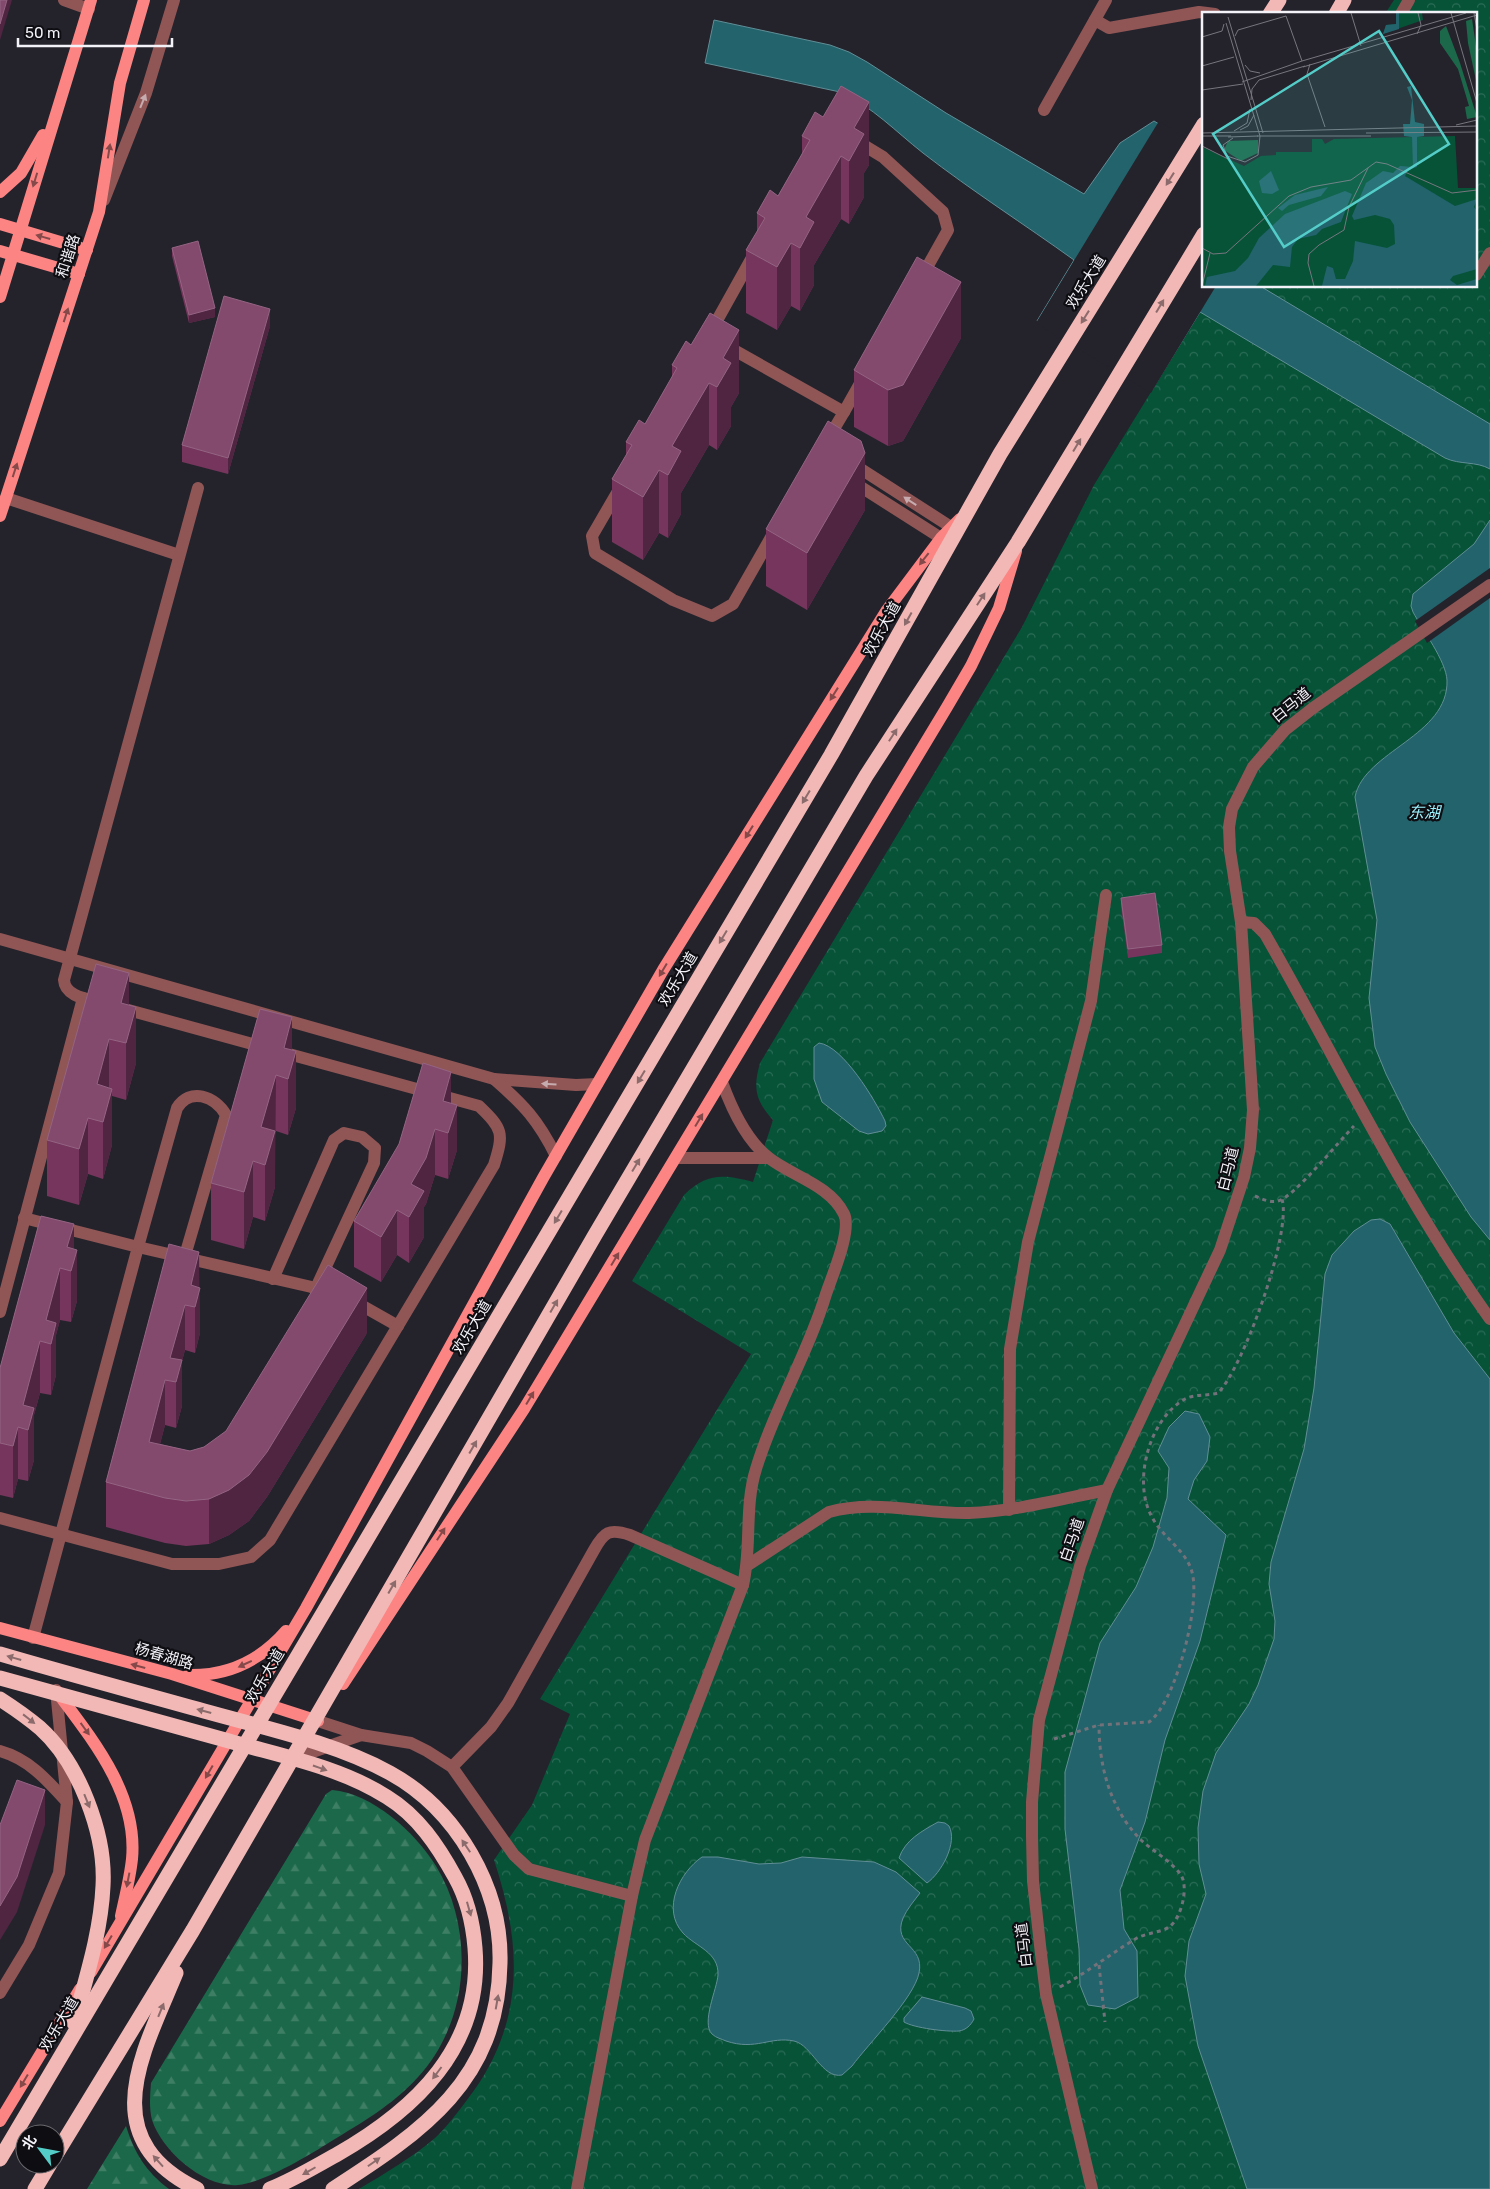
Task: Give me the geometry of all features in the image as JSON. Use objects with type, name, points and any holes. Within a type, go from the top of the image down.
[{"type":"highway","points":[[1271,12],[1278,0]]},
{"type":"highway","points":[[1337,12],[1344,0]]},
{"type":"highway","name":"欢乐大道","points":[[0,2160],[831,755],[970,511],[1000,454],[1200,131]]},
{"type":"highway","points":[[65,2140],[193,1930],[595,1235],[866,776],[1018,542],[1202,237]]},
{"type":"highway","points":[[0,1654],[258,1726],[370,1763],[393,1775],[426,1799],[455,1831],[470,1852],[482,1875],[496,1914],[500,1948],[497,2000],[483,2048],[463,2081],[436,2116],[409,2137],[333,2189]]},
{"type":"highway","points":[[0,1678],[297,1760],[358,1782],[396,1803],[423,1829],[439,1848],[462,1889],[473,1930],[476,1969],[469,2015],[450,2055],[414,2100],[383,2126],[301,2175],[270,2189]]},
{"type":"highway","points":[[0,1699],[40,1728],[55,1744],[87,1801],[99,1838],[103,1870],[102,1904],[95,1941],[70,2041]]},
{"type":"highway","points":[[193,1930],[137,2074],[133,2105],[140,2134],[158,2163],[183,2182],[197,2189]]},
{"type":"highway","points":[[35,2189],[44,2174]]},
{"type":"main road","name":"和谐路","points":[[0,516],[99,212],[120,83],[144,0]]},
{"type":"main road","points":[[0,192],[21,172],[40,141],[76,27],[90,4]]},
{"type":"main road","points":[[0,298],[90,4]]},
{"type":"main road","points":[[0,224],[87,250]]},
{"type":"main road","points":[[0,251],[79,274]]},
{"type":"main road","name":"欢乐大道","points":[[0,2121],[306,1608],[556,1156],[663,970],[886,610],[941,538],[970,511]]},
{"type":"main road","points":[[65,2130],[298,1757],[318,1721],[524,1409],[677,1158],[971,666],[999,608],[1018,542]]},
{"type":"main road","points":[[172,1674],[202,1675],[228,1671],[245,1665],[262,1655],[278,1641],[306,1608]]},
{"type":"main road","name":"杨春湖路","points":[[0,1628],[172,1674],[318,1721]]},
{"type":"main road","points":[[0,1673],[230,1736],[298,1757]]},
{"type":"main road","points":[[56,1690],[88,1732],[109,1767],[128,1813],[132,1833],[132,1858],[118,1926]]},
{"type":"main road","points":[[28,2189],[38,2174]]},
{"type":"street","points":[[64,0],[90,4]]},
{"type":"street","points":[[99,212],[146,92],[174,0]]},
{"type":"street","points":[[1044,110],[1106,0]]},
{"type":"street","points":[[1402,12],[1409,0]]},
{"type":"street","points":[[1095,20],[1109,28],[1202,12]]},
{"type":"street","points":[[842,136],[850,137],[883,157],[943,212],[948,230],[915,288]]},
{"type":"street","points":[[761,242],[705,340],[844,412]]},
{"type":"street","points":[[1478,273],[1489,259]]},
{"type":"street","points":[[867,371],[844,412],[829,451],[951,527]]},
{"type":"street","points":[[841,474],[941,538]]},
{"type":"street","points":[[626,477],[592,536],[595,553],[673,600],[712,616],[732,604],[782,518]]},
{"type":"street","points":[[0,1518],[172,1564],[196,1566],[219,1564],[251,1557],[270,1540],[494,1165],[501,1143],[497,1123],[479,1106],[83,998],[71,993],[64,984],[68,959],[198,488]]},
{"type":"street","points":[[6,498],[179,555]]},
{"type":"street","name":"白马道","points":[[1092,2189],[1046,1994],[1033,1881],[1032,1802],[1036,1748],[1045,1692],[1080,1566],[1107,1490],[1220,1250],[1240,1191],[1250,1148],[1254,1110],[1240,922],[1230,851],[1229,827],[1232,809],[1253,768],[1285,730],[1313,708],[1490,585]]},
{"type":"street","points":[[1009,1510],[1010,1349],[1028,1242],[1091,1001],[1106,895]]},
{"type":"street","points":[[1240,922],[1254,923],[1265,934],[1302,998],[1363,1116],[1398,1178],[1461,1279],[1490,1319]]},
{"type":"street","points":[[0,939],[494,1079],[556,1084],[597,1084]]},
{"type":"street","points":[[0,1312],[83,998]]},
{"type":"street","points":[[494,1079],[522,1103],[538,1122],[556,1156]]},
{"type":"street","points":[[577,2189],[632,1896],[645,1840],[743,1585],[748,1565],[750,1499],[756,1470],[820,1314],[846,1229],[844,1214],[833,1199],[820,1189],[768,1158],[734,1112],[722,1082]]},
{"type":"street","points":[[32,1638],[177,1108],[183,1098],[192,1095],[213,1100],[221,1106],[226,1115],[184,1259]]},
{"type":"street","points":[[274,1279],[334,1140],[344,1133],[362,1137],[375,1148],[374,1163],[316,1288],[306,1304]]},
{"type":"street","points":[[677,1158],[768,1158]]},
{"type":"street","points":[[24,1218],[184,1259],[346,1296],[398,1326]]},
{"type":"street","points":[[748,1565],[829,1512],[843,1508],[858,1506],[967,1513],[1009,1510],[1107,1490]]},
{"type":"street","points":[[452,1767],[491,1726],[508,1704],[594,1550],[607,1533],[613,1531],[630,1535],[743,1585]]},
{"type":"street","points":[[0,1994],[29,1945],[59,1873],[67,1802],[56,1690]]},
{"type":"street","points":[[318,1721],[362,1735],[411,1743],[452,1767],[514,1855],[529,1869],[538,1874],[632,1896]]},
{"type":"street","points":[[298,1757],[362,1735]]},
{"type":"street","points":[[0,1751],[11,1754],[37,1769],[67,1802]]},
{"type":"path","points":[[1240,1191],[1270,1201],[1282,1200],[1299,1185],[1363,1116]]},
{"type":"path","points":[[1058,1737],[1099,1724],[1146,1723],[1155,1716],[1176,1678],[1190,1624],[1193,1594],[1192,1572],[1183,1556],[1152,1518],[1146,1503],[1143,1484],[1147,1450],[1169,1413],[1178,1404],[1191,1396],[1218,1393],[1236,1367],[1279,1249],[1284,1215],[1282,1200]]},
{"type":"path","points":[[1062,1985],[1099,1965],[1151,1931],[1168,1928],[1177,1920],[1184,1894],[1182,1876],[1139,1838],[1115,1801],[1105,1777],[1100,1754],[1099,1724]]},
{"type":"path","points":[[1099,1965],[1105,2022]]},
{"type":"green space","points":[[1394,0],[1490,0],[1490,2189],[359,2189],[408,2159],[439,2134],[452,2120],[486,2072],[500,2043],[509,2014],[513,1984],[513,1954],[504,1892],[494,1860],[532,1805],[570,1714],[540,1699],[751,1354],[632,1281],[684,1195],[692,1188],[708,1179],[716,1177],[753,1182],[773,1120],[762,1106],[757,1093],[756,1087],[760,1063],[1022,627],[1094,485],[1215,288],[1478,288],[1478,12],[1386,12]]},
{"type":"green space","points":[[332,1790],[362,1799],[392,1817],[417,1841],[436,1866],[449,1891],[457,1918],[461,1946],[461,1975],[457,2003],[448,2029],[435,2054],[418,2077],[387,2105],[353,2128],[285,2168],[248,2183],[238,2185],[225,2184],[198,2174],[165,2144],[152,2120],[150,2106],[151,2083],[326,1794]]},
{"type":"green space","points":[[126,2126],[142,2161],[154,2176],[169,2189],[87,2189]]},
{"type":"water","points":[[714,20],[830,45],[849,52],[867,62],[946,113],[1084,194],[1120,143],[1154,121],[1202,151],[1202,288],[1263,288],[1490,424],[1490,469],[1445,458],[1200,312],[1152,390],[1037,321],[1074,260],[942,167],[873,112],[840,92],[705,63]]},
{"type":"water","name":"东湖","points":[[1490,520],[1490,1240],[1471,1217],[1410,1122],[1375,1047],[1369,998],[1377,920],[1355,797],[1362,781],[1373,767],[1421,730],[1435,715],[1444,699],[1447,680],[1446,672],[1413,612],[1411,606],[1413,594],[1474,544]]},
{"type":"water","points":[[819,1043],[828,1046],[838,1054],[857,1075],[874,1100],[885,1121],[886,1126],[882,1131],[868,1134],[859,1131],[822,1102],[814,1079],[814,1047]]},
{"type":"water","points":[[1380,1219],[1390,1224],[1454,1333],[1490,1379],[1490,2189],[1247,2189],[1198,2046],[1185,1976],[1189,1941],[1206,1894],[1199,1864],[1198,1828],[1203,1791],[1216,1753],[1249,1704],[1258,1685],[1274,1639],[1275,1621],[1269,1584],[1271,1562],[1304,1449],[1314,1388],[1325,1274],[1332,1255],[1354,1231],[1371,1220]]},
{"type":"water","points":[[1185,1411],[1199,1414],[1210,1437],[1207,1461],[1194,1480],[1188,1499],[1226,1535],[1200,1641],[1165,1740],[1145,1822],[1120,1890],[1124,1929],[1137,1951],[1138,1997],[1115,2009],[1088,2005],[1080,1985],[1079,1949],[1065,1829],[1065,1772],[1100,1643],[1136,1587],[1153,1547],[1167,1498],[1169,1468],[1158,1451],[1169,1427]]},
{"type":"water","points":[[938,1822],[949,1826],[951,1833],[950,1849],[938,1872],[927,1883],[899,1858],[910,1841]]},
{"type":"water","points":[[702,1857],[718,1857],[759,1864],[781,1863],[802,1857],[874,1862],[896,1872],[920,1893],[903,1918],[901,1927],[905,1940],[914,1951],[920,1964],[915,1983],[909,1995],[890,2020],[852,2066],[842,2075],[835,2075],[829,2072],[806,2049],[794,2041],[777,2040],[746,2045],[726,2041],[712,2034],[708,2022],[718,1975],[717,1967],[711,1955],[683,1933],[674,1913],[676,1892],[681,1881]]},
{"type":"water","points":[[922,1997],[965,2008],[971,2011],[974,2019],[968,2027],[959,2031],[931,2029],[904,2022],[904,2018]]},
{"type":"pier","points":[[1159,121],[1202,148],[1202,288],[1215,288],[1151,393],[1036,323]]},
{"type":"pier","points":[[1490,568],[1490,598],[1427,643],[1415,621]]},
{"type":"building","points":[[0,0],[7,0],[0,24]]},
{"type":"building","points":[[841,86],[869,102],[854,128],[864,134],[849,161],[841,156],[806,217],[814,222],[800,248],[791,243],[777,267],[746,250],[765,218],[757,213],[770,190],[778,196],[810,140],[802,136],[815,112],[823,117]]},
{"type":"building","points":[[198,241],[215,308],[189,315],[172,248]]},
{"type":"building","points":[[917,257],[961,282],[903,385],[888,390],[854,370]]},
{"type":"building","points":[[224,296],[270,309],[228,458],[182,445]]},
{"type":"building","points":[[710,313],[739,330],[723,358],[731,363],[717,387],[709,383],[672,446],[681,451],[668,475],[659,470],[643,497],[612,479],[632,445],[626,442],[639,420],[645,424],[677,368],[672,365],[686,341],[691,345]]},
{"type":"building","points":[[828,421],[861,441],[865,453],[807,553],[766,529]]},
{"type":"building","points":[[1155,893],[1162,945],[1128,949],[1121,898]]},
{"type":"building","points":[[96,964],[129,973],[121,1003],[136,1007],[126,1043],[109,1039],[97,1084],[112,1089],[103,1122],[88,1118],[79,1149],[47,1140]]},
{"type":"building","points":[[260,1009],[292,1017],[284,1048],[296,1051],[288,1079],[276,1075],[261,1127],[275,1131],[265,1165],[253,1161],[244,1192],[211,1183]]},
{"type":"building","points":[[423,1063],[451,1072],[443,1101],[457,1105],[448,1133],[435,1129],[426,1158],[411,1184],[424,1191],[409,1217],[397,1210],[381,1237],[354,1221],[399,1144]]},
{"type":"building","points":[[41,1216],[74,1224],[67,1247],[77,1250],[71,1271],[60,1268],[46,1320],[56,1323],[51,1344],[40,1341],[23,1405],[34,1408],[28,1430],[18,1427],[13,1446],[0,1443],[0,1368]]},
{"type":"building","points":[[169,1244],[199,1252],[191,1285],[200,1288],[195,1307],[185,1305],[170,1358],[182,1360],[176,1382],[165,1380],[149,1442],[190,1451],[204,1447],[226,1431],[328,1265],[367,1288],[267,1452],[249,1475],[229,1490],[209,1499],[186,1501],[165,1498],[106,1482]]},
{"type":"building","points":[[17,1780],[45,1790],[17,1877],[0,1906],[0,1825]]}]
